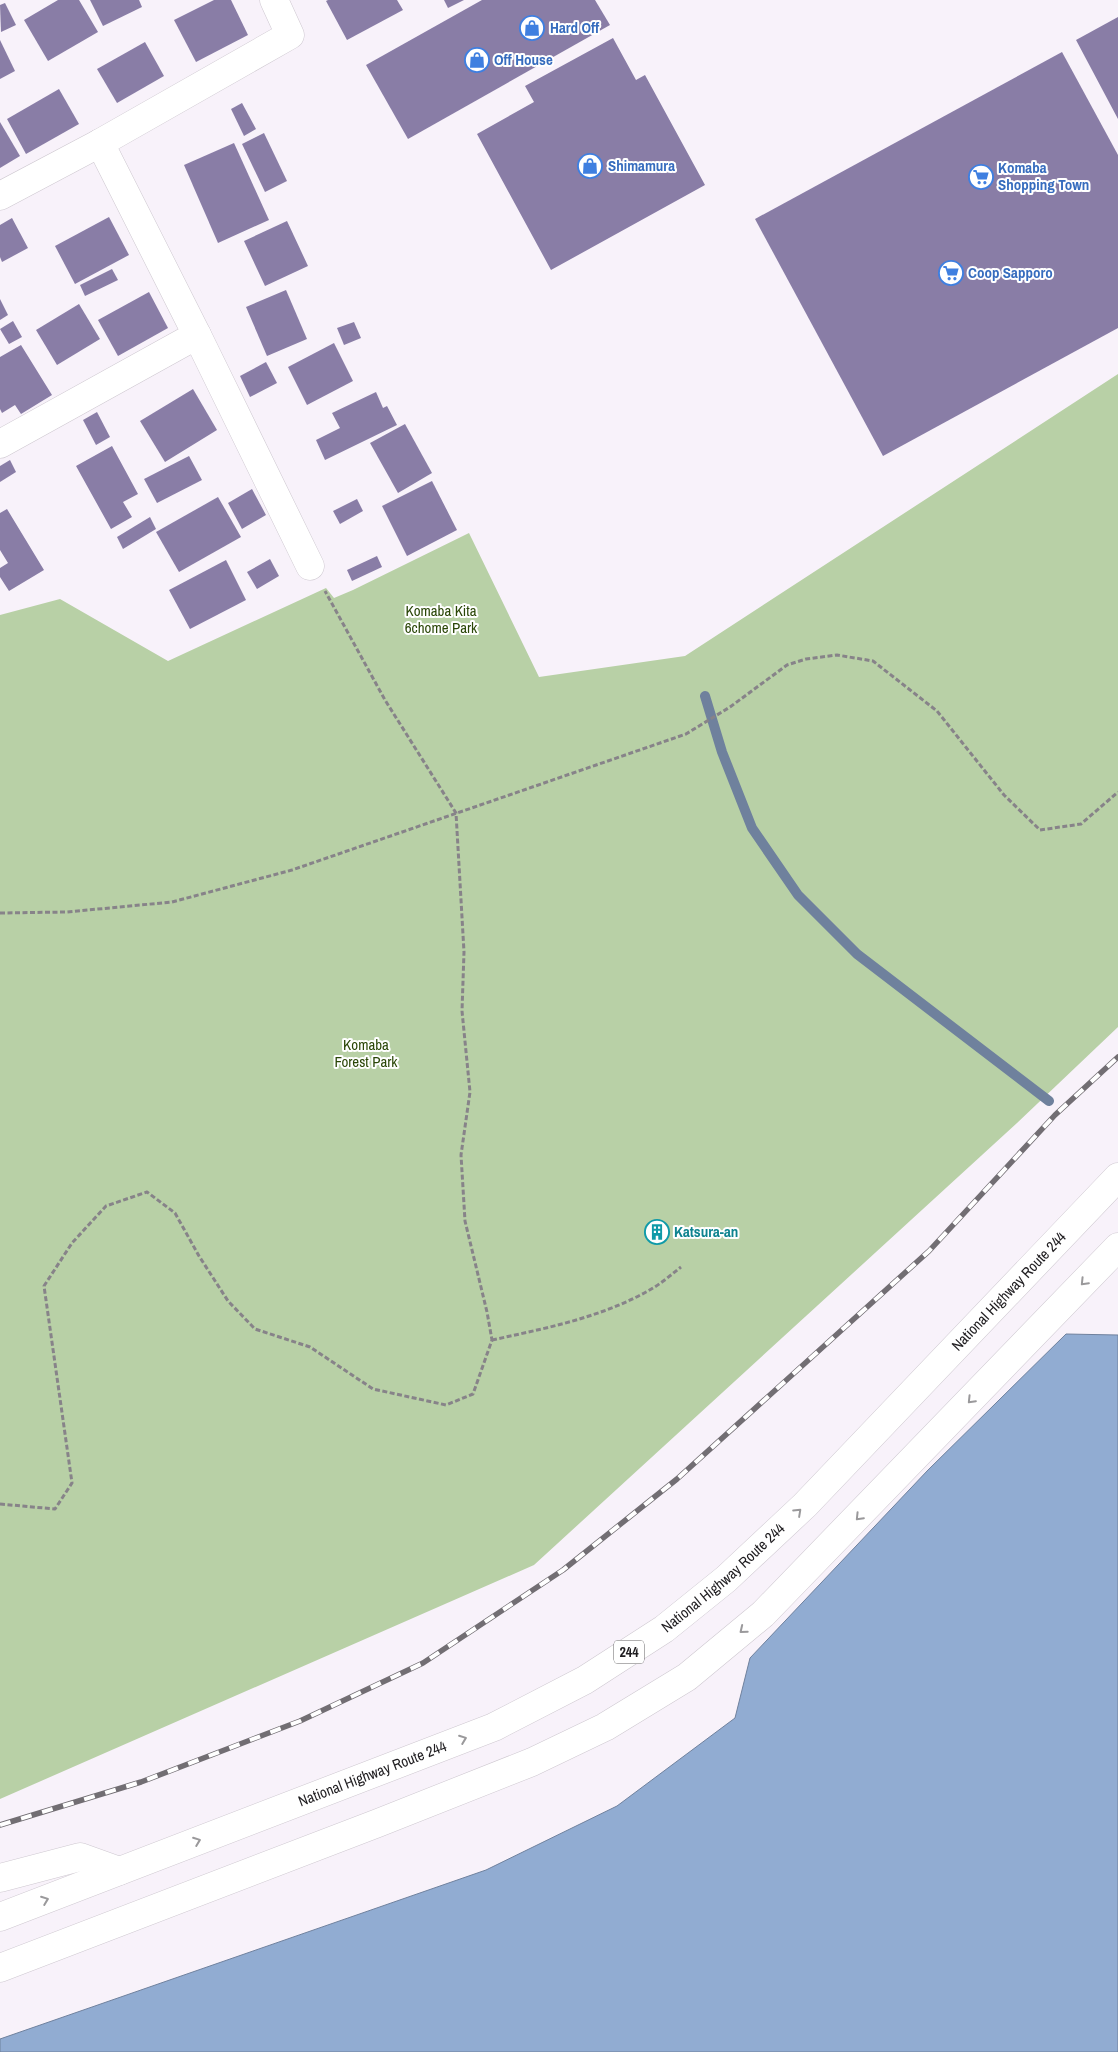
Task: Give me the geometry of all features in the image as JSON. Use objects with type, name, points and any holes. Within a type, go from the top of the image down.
[{"type":"main road","points":[[0,196],[100,143],[290,35],[274,0]]},
{"type":"main road","points":[[100,143],[197,335],[310,566]]},
{"type":"main road","points":[[0,444],[197,335]]},
{"type":"main road","name":"National Highway Route 244","points":[[0,1918],[494,1727],[585,1680],[664,1630],[726,1578],[805,1505],[1118,1177]]},
{"type":"main road","points":[[0,1968],[369,1827],[532,1762],[605,1727],[686,1677],[763,1614],[1118,1247]]},
{"type":"main road","points":[[0,1878],[80,1857],[119,1872]]},
{"type":"path","points":[[0,1504],[55,1509],[72,1483],[44,1286],[72,1243],[106,1206],[147,1192],[175,1213],[199,1256],[228,1301],[255,1329],[310,1347],[373,1388],[446,1405],[473,1394],[492,1340],[465,1221],[461,1155],[470,1092],[462,1011],[464,952],[456,813],[385,700],[341,618],[310,566]]},
{"type":"path","points":[[0,913],[67,912],[172,902],[292,870],[696,729],[787,665],[806,659],[837,655],[873,661],[937,711],[1004,795],[1040,830],[1081,824],[1118,792]]},
{"type":"path","points":[[492,1340],[569,1323],[619,1305],[654,1287],[681,1267]]},
{"type":"green space","name":"Komaba Forest Park","points":[[1118,374],[1118,1027],[1017,1123],[534,1565],[0,1799],[0,615],[60,599],[168,661],[326,588],[334,598],[353,590],[469,533],[539,677],[685,656]]},
{"type":"water","points":[[1066,1334],[1118,1335],[1118,2052],[0,2052],[0,2039],[486,1870],[617,1806],[735,1718],[750,1658],[928,1470]]},
{"type":"building","points":[[58,0],[79,0],[98,32],[48,61],[24,20]]},
{"type":"building","points":[[90,0],[139,0],[142,7],[103,26]]},
{"type":"building","points":[[214,0],[231,0],[248,35],[196,62],[174,20]]},
{"type":"building","points":[[397,0],[403,10],[347,40],[326,1]]},
{"type":"building","points":[[444,0],[464,0],[448,8]]},
{"type":"building","points":[[482,0],[595,0],[610,25],[408,139],[366,65]]},
{"type":"building","points":[[5,3],[16,25],[1,32],[0,5]]},
{"type":"building","points":[[1118,17],[1118,119],[1076,40]]},
{"type":"building","points":[[613,38],[636,80],[645,75],[705,185],[551,270],[477,134],[534,102],[525,86]]},
{"type":"building","points":[[0,40],[15,71],[0,79]]},
{"type":"building","points":[[145,42],[164,76],[117,103],[97,69]]},
{"type":"building","name":"Coop Sapporo","points":[[1062,52],[1118,155],[1118,328],[883,456],[755,219]]},
{"type":"building","points":[[59,89],[79,124],[26,154],[7,119]]},
{"type":"building","points":[[242,103],[256,129],[244,136],[231,109]]},
{"type":"building","points":[[0,122],[20,156],[0,168]]},
{"type":"building","points":[[264,133],[287,181],[265,192],[242,144]]},
{"type":"building","points":[[234,143],[269,220],[218,243],[184,165]]},
{"type":"building","points":[[109,217],[129,255],[75,284],[55,246]]},
{"type":"building","points":[[12,218],[28,248],[2,262],[0,257],[0,225]]},
{"type":"building","points":[[287,221],[308,266],[265,286],[244,241]]},
{"type":"building","points":[[112,269],[118,280],[85,296],[80,285]]},
{"type":"building","points":[[286,290],[307,339],[267,356],[246,307]]},
{"type":"building","points":[[149,292],[168,328],[118,356],[98,320]]},
{"type":"building","points":[[0,299],[8,315],[0,320]]},
{"type":"building","points":[[79,304],[100,339],[57,365],[36,330]]},
{"type":"building","points":[[13,321],[22,337],[9,344],[0,329]]},
{"type":"building","points":[[354,322],[361,338],[344,345],[337,328]]},
{"type":"building","points":[[334,343],[353,381],[307,405],[288,367]]},
{"type":"building","points":[[21,345],[52,395],[21,414],[15,405],[2,413],[0,409],[0,357]]},
{"type":"building","points":[[266,362],[277,383],[250,397],[240,376]]},
{"type":"building","points":[[193,389],[217,430],[165,462],[140,421]]},
{"type":"building","points":[[376,392],[383,408],[387,406],[397,425],[325,460],[316,440],[340,428],[332,413]]},
{"type":"building","points":[[97,412],[110,437],[96,445],[83,420]]},
{"type":"building","points":[[405,424],[432,473],[398,493],[370,443]]},
{"type":"building","points":[[112,446],[138,494],[123,502],[132,517],[111,529],[76,466]]},
{"type":"building","points":[[189,456],[202,480],[157,503],[144,479]]},
{"type":"building","points":[[10,460],[16,472],[0,482],[0,466]]},
{"type":"building","points":[[432,481],[457,530],[407,556],[382,506]]},
{"type":"building","points":[[252,489],[266,515],[242,529],[228,503]]},
{"type":"building","points":[[218,497],[241,537],[179,572],[156,532]]},
{"type":"building","points":[[357,499],[363,511],[340,524],[333,511]]},
{"type":"building","points":[[7,509],[44,570],[9,591],[0,577],[0,568],[8,563],[0,550],[0,513]]},
{"type":"building","points":[[150,517],[156,529],[123,549],[117,537]]},
{"type":"building","points":[[377,556],[382,567],[352,581],[347,570]]},
{"type":"building","points":[[270,559],[279,576],[257,589],[247,572]]},
{"type":"building","points":[[226,560],[246,600],[190,629],[169,590]]},
{"type":"building","name":"Katsura-an","points":[[660,1220],[669,1234],[654,1244],[645,1230]]},
{"type":"waterway","points":[[705,696],[722,752],[752,828],[798,895],[857,954],[1049,1101]]},
{"type":"railway","points":[[0,1825],[141,1782],[300,1721],[423,1663],[563,1570],[677,1479],[929,1251],[1055,1115],[1118,1057]]},
{"type":"place","name":"Hard Off","points":[[532,28]]},
{"type":"place","name":"Off House","points":[[477,60]]},
{"type":"place","name":"Shimamura","points":[[590,166]]},
{"type":"place","name":"Komaba Shopping Town","points":[[981,177]]},
{"type":"place","name":"Coop Sapporo","points":[[951,273]]},
{"type":"place","name":"Katsura-an","points":[[657,1232]]},
{"type":"park label","name":"Komaba Kita 6chome Park","points":[[441,620]]}]
